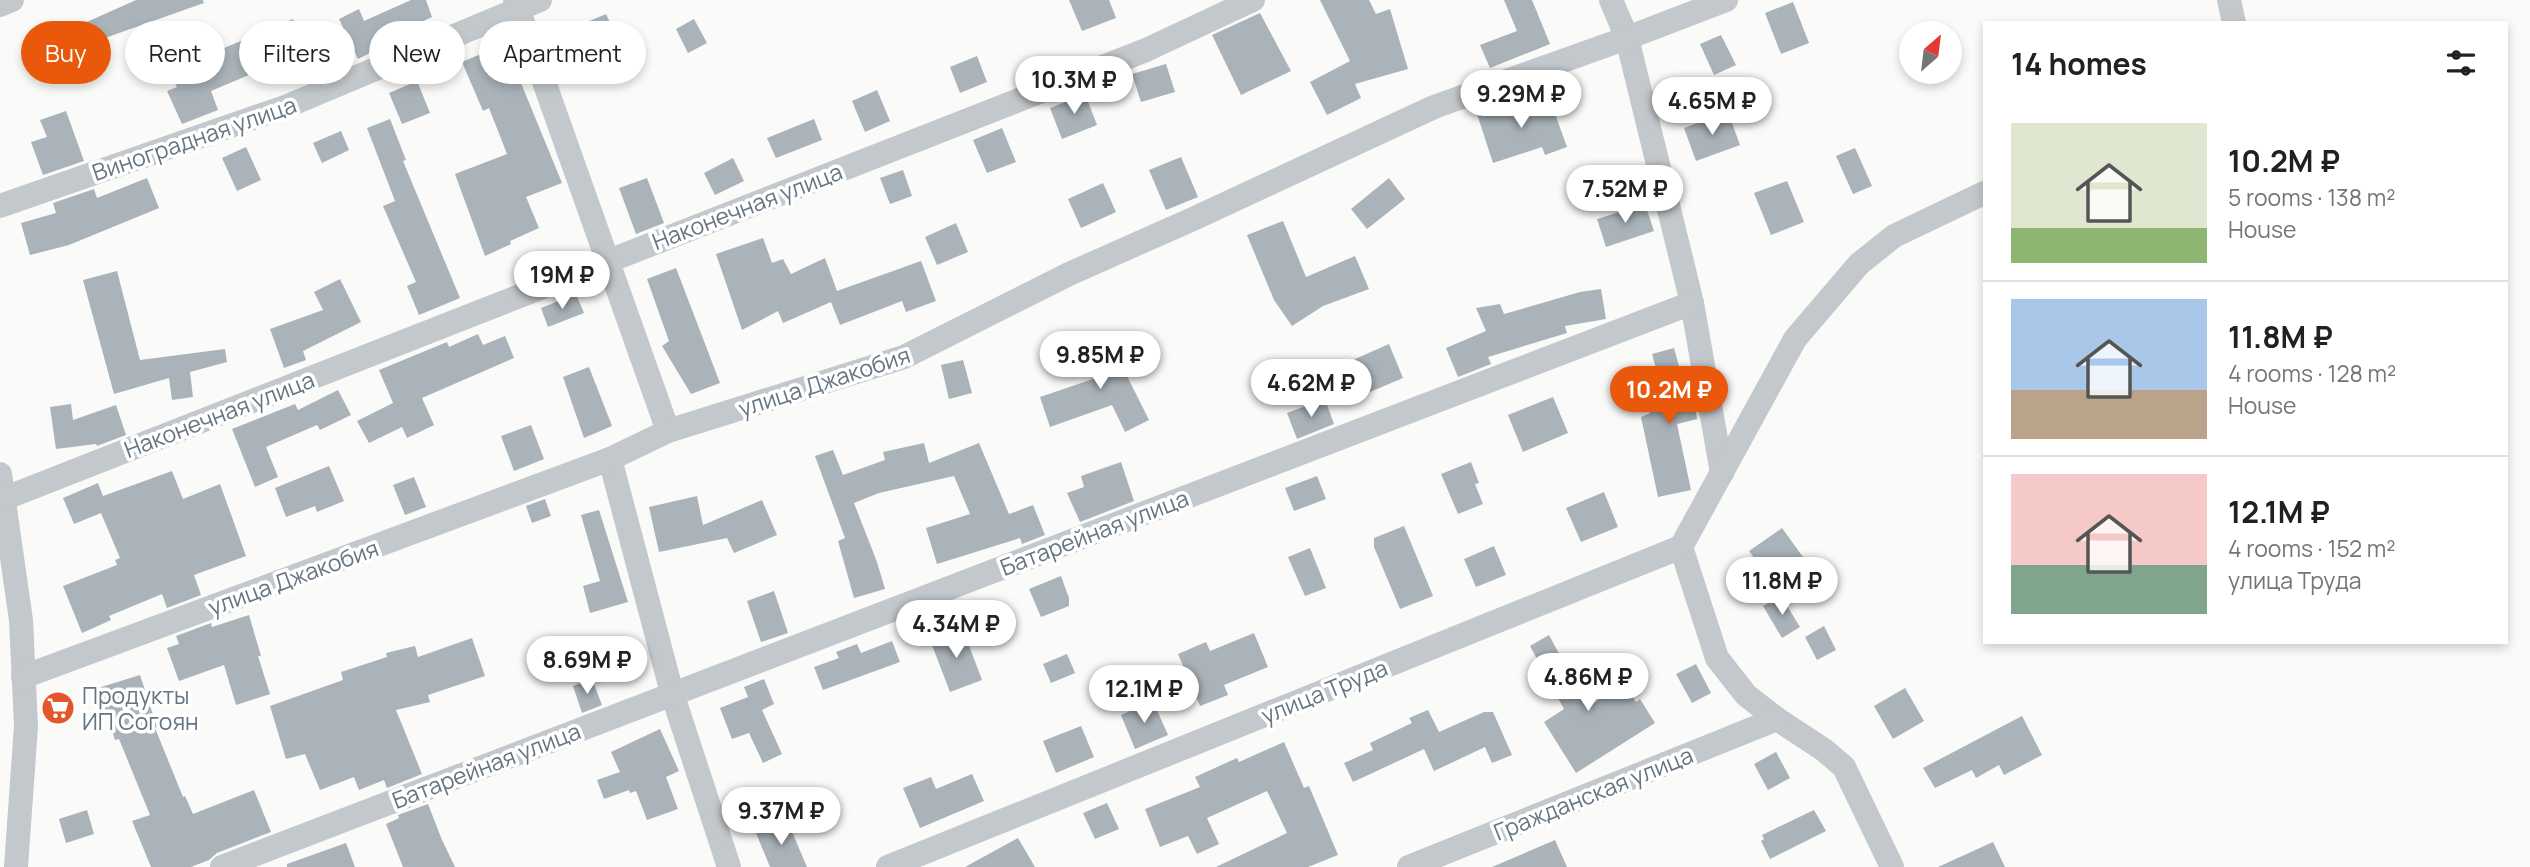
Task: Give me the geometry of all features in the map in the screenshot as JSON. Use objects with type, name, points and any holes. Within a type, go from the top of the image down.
[{"type":"street","points":[[0,5],[12,0]]},
{"type":"street","name":"Наконечная улица","points":[[2,487],[607,261],[1146,50],[1253,0]]},
{"type":"street","points":[[1611,0],[1627,38],[1692,303],[1722,473]]},
{"type":"street","name":"улица Джакобия","points":[[23,677],[610,459],[668,431],[904,357],[1069,274],[1434,107],[1726,0]]},
{"type":"street","points":[[2229,0],[2234,21]]},
{"type":"street","points":[[524,3],[607,261],[668,431]]},
{"type":"street","name":"Виноградная улица","points":[[0,206],[285,107],[524,3]]},
{"type":"street","points":[[1892,867],[1844,767],[1746,695],[1717,658],[1681,547],[1795,339],[1860,264],[1894,236],[1983,193]]},
{"type":"street","name":"Батарейная улица","points":[[222,867],[1692,303]]},
{"type":"street","points":[[610,459],[672,694],[729,867]]},
{"type":"street","points":[[2,487],[21,620],[26,726],[16,867]]},
{"type":"street","name":"улица Труда","points":[[888,867],[1681,547]]},
{"type":"street","name":"Гражданская улица","points":[[1409,867],[1777,719]]},
{"type":"building","points":[[136,0],[203,0],[204,3],[153,21],[125,21],[125,31],[111,36],[111,21],[89,21]]},
{"type":"building","points":[[411,0],[426,0],[432,17],[423,21],[369,21],[369,54],[358,59],[355,53],[355,21],[339,19],[359,9],[364,21]]},
{"type":"building","points":[[1069,0],[1109,0],[1116,18],[1082,31]]},
{"type":"building","points":[[1320,0],[1369,0],[1376,14],[1390,9],[1408,69],[1355,84],[1361,98],[1327,115],[1310,82],[1350,61]]},
{"type":"building","points":[[1504,0],[1532,0],[1550,44],[1490,68],[1480,45],[1517,31]]},
{"type":"building","points":[[1793,2],[1809,43],[1781,54],[1765,13]]},
{"type":"building","points":[[1260,13],[1291,71],[1241,95],[1212,35]]},
{"type":"building","points":[[606,14],[609,21],[589,21]]},
{"type":"building","points":[[694,19],[707,43],[688,53],[676,29]]},
{"type":"building","points":[[1721,35],[1736,65],[1714,75],[1700,44]]},
{"type":"building","points":[[239,42],[239,79],[211,91],[218,110],[182,124],[167,91],[177,87],[176,84],[225,84],[225,48]]},
{"type":"building","points":[[479,55],[479,84],[521,84],[562,183],[526,197],[539,228],[485,256],[455,174],[507,154],[489,108],[483,111],[465,69],[465,61]]},
{"type":"building","points":[[977,56],[987,82],[960,93],[950,67]]},
{"type":"building","points":[[1166,64],[1175,92],[1141,102],[1132,74]]},
{"type":"building","points":[[410,84],[418,84],[430,113],[402,124],[389,93]]},
{"type":"building","points":[[877,90],[890,121],[865,132],[852,101]]},
{"type":"building","points":[[1085,94],[1097,125],[1062,139],[1050,108]]},
{"type":"building","points":[[1549,97],[1567,147],[1545,155],[1542,147],[1493,163],[1476,111],[1497,104],[1500,114]]},
{"type":"building","points":[[66,111],[84,161],[43,175],[31,142],[47,137],[40,120]]},
{"type":"building","points":[[1728,112],[1740,145],[1696,161],[1684,128]]},
{"type":"building","points":[[390,119],[406,160],[403,161],[460,298],[419,315],[407,286],[416,282],[383,206],[395,201],[367,128]]},
{"type":"building","points":[[814,119],[822,140],[776,158],[767,138]]},
{"type":"building","points":[[1002,128],[1016,162],[987,173],[973,140]]},
{"type":"building","points":[[341,131],[349,150],[322,163],[313,143]]},
{"type":"building","points":[[246,147],[261,180],[237,191],[222,158]]},
{"type":"building","points":[[1855,148],[1872,186],[1853,194],[1836,156]]},
{"type":"building","points":[[1181,157],[1198,197],[1166,210],[1149,170]]},
{"type":"building","points":[[733,158],[744,181],[715,195],[704,173]]},
{"type":"building","points":[[903,170],[912,196],[890,204],[880,178]]},
{"type":"building","points":[[147,178],[159,208],[69,245],[30,255],[21,223],[56,213],[53,203],[94,189],[97,198]]},
{"type":"building","points":[[647,178],[664,223],[636,234],[619,188]]},
{"type":"building","points":[[1389,178],[1405,199],[1367,229],[1351,209]]},
{"type":"building","points":[[1787,181],[1804,222],[1771,235],[1754,193]]},
{"type":"building","points":[[1103,183],[1116,212],[1081,228],[1068,199]]},
{"type":"building","points":[[1645,204],[1654,231],[1606,247],[1597,219]]},
{"type":"building","points":[[1283,221],[1306,277],[1355,256],[1369,289],[1323,306],[1292,326],[1274,300],[1247,235]]},
{"type":"building","points":[[956,223],[968,252],[937,265],[925,237]]},
{"type":"building","points":[[763,238],[772,263],[783,259],[791,274],[825,258],[837,291],[921,261],[936,301],[906,312],[902,301],[840,325],[831,302],[783,323],[778,311],[742,330],[716,254]]},
{"type":"building","points":[[676,268],[720,383],[691,394],[662,346],[669,341],[647,279]]},
{"type":"building","points":[[117,271],[140,360],[225,349],[227,362],[190,372],[193,397],[172,400],[169,378],[114,394],[83,280]]},
{"type":"building","points":[[340,279],[361,322],[303,351],[306,360],[284,368],[270,329],[323,310],[314,292]]},
{"type":"building","points":[[1601,289],[1606,319],[1565,326],[1567,333],[1488,357],[1491,364],[1458,377],[1446,348],[1486,331],[1476,308],[1500,304],[1504,314],[1580,292]]},
{"type":"building","points":[[576,294],[584,313],[548,327],[541,308]]},
{"type":"building","points":[[478,334],[483,345],[505,336],[514,358],[422,398],[434,425],[407,438],[402,427],[369,443],[357,421],[393,403],[379,370],[447,342],[449,347]]},
{"type":"building","points":[[1122,337],[1137,372],[1127,376],[1149,420],[1125,432],[1112,405],[1050,427],[1040,397],[1099,377],[1088,353]]},
{"type":"building","points":[[1389,344],[1403,378],[1370,392],[1355,359]]},
{"type":"building","points":[[1674,348],[1686,391],[1692,389],[1697,419],[1677,424],[1691,490],[1658,497],[1641,417],[1650,413],[1647,400],[1664,396],[1652,354]]},
{"type":"building","points":[[963,360],[972,393],[949,399],[941,365]]},
{"type":"building","points":[[589,367],[612,426],[584,438],[563,377]]},
{"type":"building","points":[[338,390],[351,415],[320,430],[317,425],[266,447],[278,477],[255,487],[232,429],[295,404],[298,410]]},
{"type":"building","points":[[1553,397],[1568,433],[1523,452],[1508,415]]},
{"type":"building","points":[[1325,399],[1334,424],[1297,439],[1287,413]]},
{"type":"building","points":[[71,404],[73,420],[116,405],[126,435],[97,446],[56,449],[50,407]]},
{"type":"building","points":[[531,425],[544,459],[514,471],[501,436]]},
{"type":"building","points":[[924,443],[929,463],[979,443],[1009,514],[1033,505],[1045,535],[1022,544],[1020,538],[937,564],[926,528],[970,514],[954,476],[879,493],[854,503],[885,589],[854,598],[838,541],[845,538],[815,456],[833,450],[843,475],[885,460],[883,452]]},
{"type":"building","points":[[1121,462],[1134,501],[1080,522],[1067,493],[1084,487],[1081,476]]},
{"type":"building","points":[[1471,462],[1479,483],[1475,484],[1483,504],[1458,514],[1441,474]]},
{"type":"building","points":[[329,466],[344,501],[317,512],[315,506],[286,517],[275,488]]},
{"type":"building","points":[[172,471],[183,499],[220,484],[246,556],[194,575],[201,595],[167,608],[162,594],[109,616],[111,620],[82,633],[63,586],[117,565],[115,560],[120,558],[101,513],[74,524],[63,498],[98,483],[103,496]]},
{"type":"building","points":[[1317,476],[1326,499],[1294,511],[1285,488]]},
{"type":"building","points":[[414,477],[426,507],[405,515],[393,485]]},
{"type":"building","points":[[1604,492],[1618,527],[1581,542],[1566,508]]},
{"type":"building","points":[[697,496],[703,525],[762,500],[777,535],[734,553],[727,538],[659,552],[649,507]]},
{"type":"building","points":[[545,499],[551,516],[532,523],[526,506]]},
{"type":"building","points":[[599,510],[628,602],[590,613],[583,586],[600,581],[581,515]]},
{"type":"building","points":[[1404,526],[1433,596],[1400,609],[1374,547],[1374,538]]},
{"type":"building","points":[[1782,528],[1811,568],[1778,591],[1749,551]]},
{"type":"building","points":[[1494,546],[1506,575],[1476,587],[1464,559]]},
{"type":"building","points":[[1310,548],[1326,588],[1305,596],[1288,557]]},
{"type":"building","points":[[1061,576],[1069,606],[1041,617],[1029,589]]},
{"type":"building","points":[[774,591],[788,633],[761,642],[747,601]]},
{"type":"building","points":[[1781,596],[1800,627],[1782,638],[1763,606]]},
{"type":"building","points":[[249,615],[270,694],[236,705],[224,665],[179,681],[167,648],[179,644],[176,636],[211,623],[212,627]]},
{"type":"building","points":[[1824,626],[1836,650],[1817,660],[1805,637]]},
{"type":"building","points":[[962,627],[982,680],[950,692],[930,640]]},
{"type":"building","points":[[1254,633],[1268,667],[1224,685],[1228,695],[1200,706],[1178,654],[1206,642],[1210,651]]},
{"type":"building","points":[[1549,635],[1588,707],[1624,683],[1636,702],[1640,699],[1655,723],[1576,773],[1544,722],[1564,709],[1530,646]]},
{"type":"building","points":[[472,638],[485,676],[428,695],[430,702],[396,710],[422,774],[387,788],[384,780],[359,790],[354,777],[320,790],[305,754],[286,759],[270,706],[343,680],[341,672],[387,657],[386,653],[415,646],[418,657]]},
{"type":"building","points":[[892,641],[900,662],[823,690],[814,667],[839,658],[836,652],[857,644],[861,653]]},
{"type":"building","points":[[1067,654],[1075,673],[1051,683],[1043,664]]},
{"type":"building","points":[[1696,664],[1711,693],[1692,703],[1676,674]]},
{"type":"building","points":[[140,675],[157,727],[155,728],[183,797],[185,796],[193,814],[254,790],[271,832],[217,853],[209,860],[191,867],[151,867],[132,821],[150,815],[119,739],[115,740],[98,688]]},
{"type":"building","points":[[592,679],[602,705],[582,713],[573,686]]},
{"type":"building","points":[[764,679],[774,704],[762,710],[782,754],[763,763],[749,733],[732,739],[720,708],[748,697],[744,687]]},
{"type":"building","points":[[1905,688],[1924,721],[1893,739],[1874,706]]},
{"type":"building","points":[[1153,701],[1168,735],[1135,749],[1121,715]]},
{"type":"building","points":[[1428,710],[1439,732],[1484,712],[1493,712],[1512,755],[1492,763],[1485,747],[1434,771],[1424,749],[1353,782],[1344,763],[1373,750],[1370,743],[1412,723],[1409,718]]},
{"type":"building","points":[[2022,716],[2042,755],[2004,775],[1999,765],[1976,778],[1972,770],[1935,788],[1923,768]]},
{"type":"building","points":[[1081,726],[1094,757],[1056,773],[1043,741]]},
{"type":"building","points":[[660,729],[679,771],[666,777],[678,809],[647,820],[636,791],[630,793],[629,790],[604,799],[597,780],[620,772],[611,752]]},
{"type":"building","points":[[1284,742],[1304,788],[1309,786],[1338,855],[1308,867],[1216,867],[1287,833],[1267,791],[1207,818],[1219,844],[1197,854],[1188,836],[1160,847],[1145,809],[1200,787],[1195,777],[1237,758],[1239,762]]},
{"type":"building","points":[[1776,752],[1790,778],[1768,790],[1754,764]]},
{"type":"building","points":[[972,774],[984,801],[920,828],[903,788],[931,777],[936,789]]},
{"type":"building","points":[[1107,803],[1119,829],[1095,839],[1083,813]]},
{"type":"building","points":[[428,804],[455,867],[403,867],[386,824],[399,818],[398,815]]},
{"type":"building","points":[[87,810],[94,834],[66,843],[59,819]]},
{"type":"building","points":[[1814,810],[1826,831],[1770,859],[1761,841],[1764,839],[1762,835]]},
{"type":"building","points":[[787,820],[807,867],[770,867],[756,833]]},
{"type":"building","points":[[1018,838],[1035,867],[965,867]]},
{"type":"building","points":[[1555,840],[1567,867],[1492,867]]},
{"type":"building","points":[[1993,842],[2005,867],[1938,867]]},
{"type":"building","points":[[346,843],[355,867],[287,867],[287,864]]},
{"type":"place","name":"Продукты ИП Согоян","points":[[58,708]]}]
